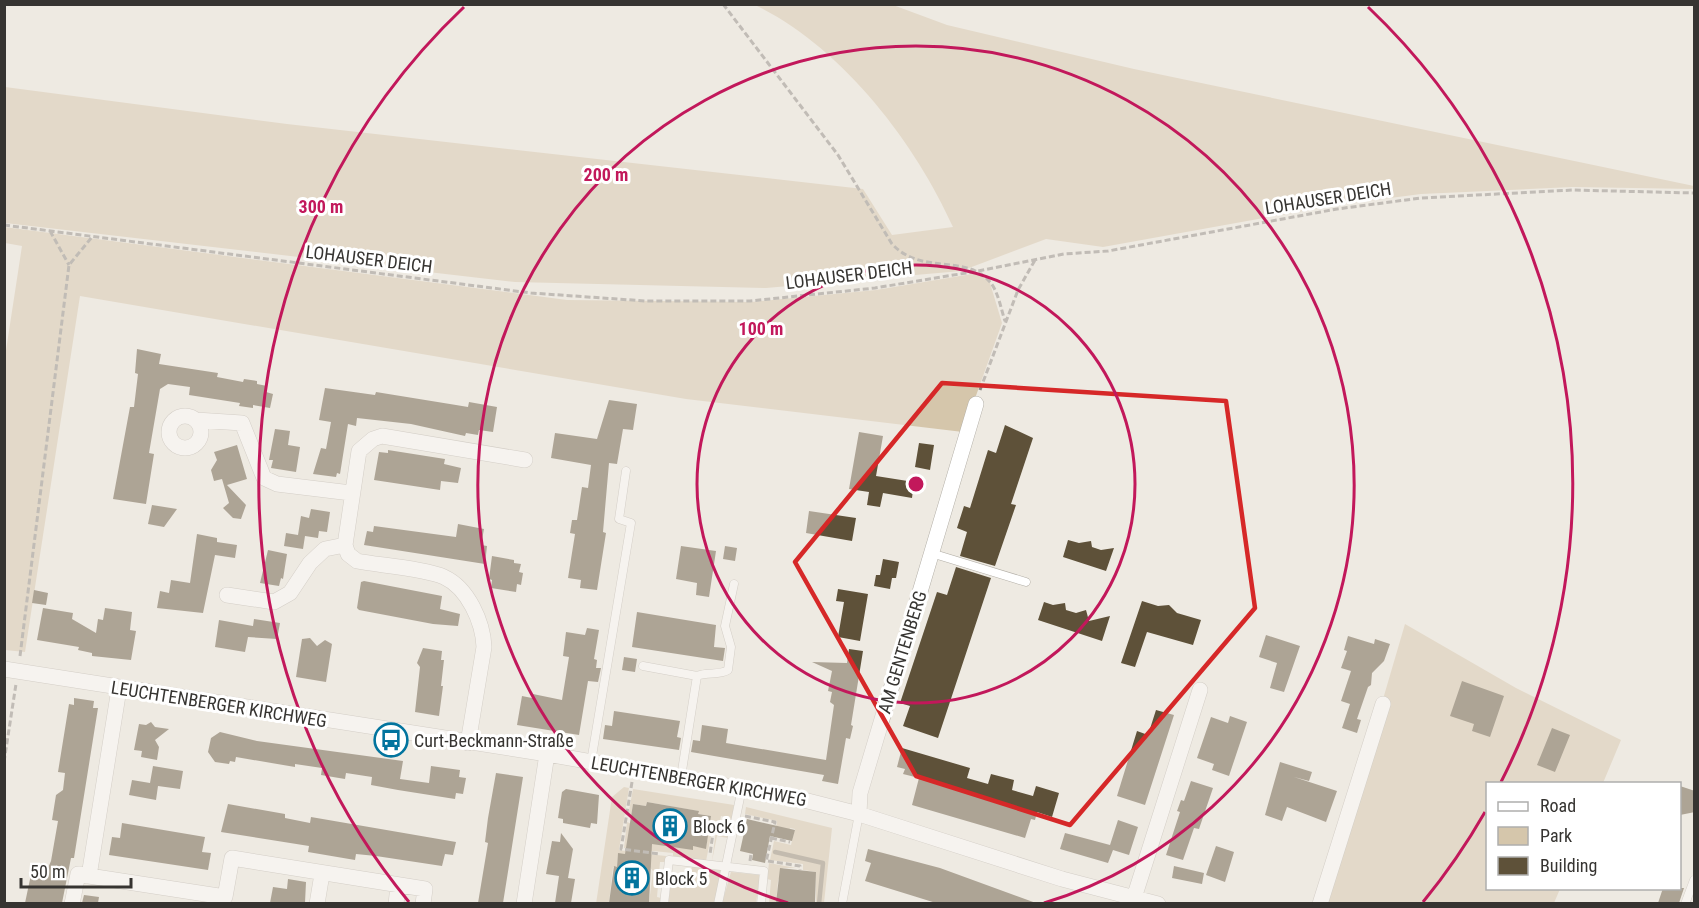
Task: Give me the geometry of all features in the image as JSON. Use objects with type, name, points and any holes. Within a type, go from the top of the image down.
[{"type":"street","name":"AM GENTENBERG","points":[[859,814],[860,793],[976,404]]},
{"type":"street","points":[[195,420],[242,423],[264,478],[277,484],[351,493]]},
{"type":"street","points":[[468,743],[484,646],[484,632],[478,617],[456,586],[443,576],[357,561],[348,554],[345,545],[359,451],[373,439],[382,436],[525,460]]},
{"type":"street","points":[[227,595],[274,602],[290,593],[310,563],[325,549],[345,545]]},
{"type":"street","name":"LEUCHTENBERGER KIRCHWEG","points":[[11,670],[742,787],[859,814],[1062,879],[1158,903]]},
{"type":"street","points":[[89,876],[119,689]]},
{"type":"street","points":[[1134,898],[1200,690]]},
{"type":"street","points":[[1320,903],[1383,704]]},
{"type":"street","points":[[524,903],[547,754]]},
{"type":"street","points":[[72,903],[78,874],[225,897],[232,858],[425,889],[423,903]]},
{"type":"street","points":[[317,903],[322,874]]},
{"type":"street","points":[[396,903],[398,886]]},
{"type":"lane","points":[[591,762],[631,523],[619,519],[626,471]]},
{"type":"lane","points":[[931,553],[1026,582]]},
{"type":"lane","points":[[643,666],[697,676],[708,672],[723,673],[728,670],[731,647],[725,626],[734,584]]},
{"type":"lane","points":[[681,777],[697,676]]},
{"type":"lane","points":[[718,903],[742,787]]},
{"type":"lane","name":"AM GENTENBERG","points":[[842,903],[859,814]]},
{"type":"lane","points":[[664,903],[669,860],[764,871],[761,903]]},
{"type":"lane","points":[[1685,903],[1695,880]]},
{"type":"path","points":[[723,4],[838,155],[885,233],[900,253],[922,263],[978,271],[991,283],[1005,321]]},
{"type":"path","name":"LOHAUSER DEICH","points":[[4,225],[531,293],[646,301],[750,301],[875,288],[1064,254],[1108,251],[1337,209],[1421,198],[1573,190],[1695,193]]},
{"type":"path","points":[[50,231],[69,265]]},
{"type":"path","points":[[4,762],[11,670],[69,265],[92,237]]},
{"type":"path","points":[[976,404],[1005,321],[1018,290],[1035,260]]},
{"type":"path","points":[[631,788],[621,849],[670,855],[669,860]]},
{"type":"path","points":[[738,815],[775,822],[764,871]]},
{"type":"path","points":[[626,819],[631,820]]},
{"type":"path","points":[[707,864],[713,833],[708,832]]},
{"type":"path","points":[[771,838],[790,842]]},
{"type":"path","points":[[767,861],[800,866],[800,870]]},
{"type":"highlighted area","points":[[942,383],[1226,401],[1255,608],[1070,825],[916,776],[795,562]]},
{"type":"green space","points":[[755,5],[893,5],[947,25],[1134,69],[1694,186],[1694,189],[1572,187],[1421,194],[1336,205],[1103,247],[1046,239],[961,271],[766,288],[515,282],[5,223],[5,87],[287,124],[863,189],[892,235],[953,227],[918,162],[872,100],[817,45],[787,23]]},
{"type":"green space","points":[[4,227],[567,300],[751,302],[876,290],[978,273],[990,283],[1002,323],[963,432],[686,399],[80,296],[25,652],[5,650],[5,357],[22,246],[5,243]]},
{"type":"green space","points":[[1405,624],[1516,688],[1621,740],[1603,782],[1486,782],[1486,890],[1560,890],[1554,903],[1323,904]]},
{"type":"green space","points":[[624,787],[629,788],[619,850],[632,852],[631,855],[618,854],[617,867],[613,867],[609,903],[596,904],[612,797]]},
{"type":"green space","points":[[633,789],[734,805],[732,819],[721,816],[719,826],[729,829],[728,838],[717,836],[712,861],[716,830],[709,829],[711,816],[698,814],[698,811],[647,802],[646,806],[633,804],[631,817],[628,816]]},
{"type":"green space","points":[[746,807],[832,828],[824,903],[816,903],[816,872],[803,870],[803,864],[770,860],[774,841],[791,845],[795,829],[790,828],[787,840],[775,836],[777,821],[745,814]]},
{"type":"green space","points":[[627,822],[693,849],[693,846],[706,848],[708,835],[711,836],[706,861],[673,856],[673,853],[624,848]]},
{"type":"green space","points":[[638,853],[666,856],[665,862],[660,862],[657,897],[661,898],[661,903],[649,903],[653,871]]},
{"type":"green space","points":[[769,863],[796,868],[783,868],[778,881],[776,903],[769,903],[771,880],[767,879]]},
{"type":"green space","points":[[692,866],[723,870],[715,903],[668,904],[672,874],[690,876]]},
{"type":"green space","points":[[731,872],[760,875],[756,903],[722,903]]},
{"type":"building","points":[[137,349],[161,354],[159,364],[218,373],[217,377],[243,382],[244,379],[257,381],[257,384],[267,386],[266,392],[273,394],[270,408],[253,405],[253,408],[239,406],[240,403],[189,395],[190,387],[168,384],[160,389],[149,453],[154,454],[146,504],[113,499],[130,407],[134,407],[138,374],[135,373]]},
{"type":"building","points":[[325,388],[375,395],[376,392],[468,407],[469,402],[497,407],[493,432],[479,430],[478,435],[466,433],[465,436],[411,424],[357,418],[356,426],[348,424],[340,474],[337,473],[336,477],[313,474],[321,448],[326,449],[331,422],[319,420]]},
{"type":"building","points":[[609,400],[637,404],[633,430],[623,429],[617,464],[609,463],[603,532],[606,533],[597,590],[580,588],[581,580],[568,578],[575,534],[570,533],[572,520],[577,520],[582,487],[588,488],[591,465],[551,458],[555,433],[597,439]]},
{"type":"building","points":[[1005,425],[1033,438],[1011,504],[1016,505],[995,566],[960,556],[967,532],[957,528],[964,506],[970,508],[988,450],[996,453]]},
{"type":"building","points":[[275,429],[290,431],[288,445],[300,447],[296,472],[271,468],[273,460],[269,460]]},
{"type":"building","points":[[859,432],[883,436],[876,476],[914,482],[912,498],[883,493],[880,507],[867,505],[869,492],[849,489]]},
{"type":"building","points":[[919,443],[934,445],[930,470],[915,467]]},
{"type":"building","points":[[237,445],[247,479],[227,485],[246,505],[241,519],[233,518],[223,508],[229,503],[222,479],[214,481],[211,470],[217,460],[214,452]]},
{"type":"building","points":[[388,450],[445,459],[444,464],[461,468],[458,483],[441,481],[440,490],[374,480],[379,452],[388,453]]},
{"type":"building","points":[[152,505],[177,509],[164,527],[148,524]]},
{"type":"building","points":[[311,509],[330,512],[327,532],[319,531],[318,538],[305,536],[303,549],[284,546],[286,533],[298,535],[301,516],[309,518]]},
{"type":"building","points":[[809,511],[856,518],[852,541],[806,533]]},
{"type":"building","points":[[458,524],[484,529],[481,545],[487,546],[485,564],[364,545],[367,531],[373,532],[374,526],[456,537]]},
{"type":"building","points":[[197,534],[217,538],[217,542],[237,545],[235,558],[215,555],[203,613],[157,608],[160,591],[169,593],[171,580],[190,583]]},
{"type":"building","points":[[1068,540],[1079,543],[1091,541],[1092,547],[1101,550],[1114,548],[1106,571],[1063,557]]},
{"type":"building","points":[[681,546],[716,551],[709,597],[696,595],[697,583],[676,579]]},
{"type":"building","points":[[725,546],[737,548],[735,561],[723,559]]},
{"type":"building","points":[[268,550],[287,554],[283,579],[281,578],[279,586],[260,583]]},
{"type":"building","points":[[492,556],[514,560],[514,563],[521,564],[519,572],[523,573],[521,585],[517,584],[516,592],[491,588],[492,580],[489,579]]},
{"type":"building","points":[[883,559],[899,562],[896,578],[892,578],[890,589],[874,586],[876,575],[880,575]]},
{"type":"building","points":[[956,567],[991,578],[938,738],[903,726],[910,706],[900,703],[937,592],[947,595]]},
{"type":"building","points":[[361,582],[442,596],[440,609],[460,614],[458,626],[433,624],[359,610],[357,608]]},
{"type":"building","points":[[838,589],[868,594],[860,641],[838,637],[844,602],[836,601]]},
{"type":"building","points":[[34,590],[48,593],[46,605],[32,603]]},
{"type":"building","points":[[1142,601],[1158,606],[1169,605],[1177,613],[1201,620],[1193,645],[1147,632],[1135,667],[1121,663]]},
{"type":"building","points":[[1044,602],[1053,605],[1065,603],[1066,610],[1076,613],[1086,610],[1089,621],[1110,616],[1102,641],[1038,620]]},
{"type":"building","points":[[43,608],[73,613],[72,619],[96,633],[98,619],[103,620],[105,608],[132,612],[130,630],[136,631],[131,660],[92,656],[92,653],[78,650],[79,647],[37,640]]},
{"type":"building","points":[[637,612],[716,625],[714,647],[725,648],[723,661],[632,647]]},
{"type":"building","points":[[254,619],[280,623],[277,639],[248,637],[245,652],[215,647],[219,620],[253,626]]},
{"type":"building","points":[[587,628],[599,630],[594,659],[597,660],[596,668],[601,668],[598,682],[588,681],[579,735],[517,725],[522,696],[532,698],[533,694],[562,700],[569,657],[563,656],[566,632],[585,635]]},
{"type":"building","points":[[1266,635],[1300,646],[1284,692],[1270,688],[1277,663],[1259,657]]},
{"type":"building","points":[[1348,636],[1374,644],[1375,639],[1390,644],[1384,661],[1372,673],[1371,685],[1368,687],[1357,719],[1361,720],[1357,733],[1342,728],[1350,704],[1341,701],[1351,671],[1341,668],[1347,651],[1344,650]]},
{"type":"building","points":[[310,638],[317,646],[325,640],[332,644],[326,682],[296,677],[302,639]]},
{"type":"building","points":[[423,648],[442,651],[441,660],[444,660],[441,686],[443,686],[439,716],[415,712],[420,667],[417,663]]},
{"type":"building","points":[[849,649],[863,651],[851,725],[853,726],[850,739],[846,738],[838,784],[822,781],[824,775],[691,752],[693,740],[700,741],[702,725],[728,729],[726,743],[826,760],[834,705],[830,702],[832,692],[828,691],[832,671],[812,662],[847,663]]},
{"type":"building","points":[[624,657],[637,659],[635,672],[622,670]]},
{"type":"building","points":[[1462,681],[1504,696],[1490,737],[1472,731],[1474,724],[1450,716]]},
{"type":"building","points":[[74,698],[94,701],[93,708],[98,708],[74,858],[71,858],[62,903],[25,903],[33,865],[48,868],[51,861],[58,821],[52,820],[56,795],[63,790],[65,773],[58,772],[69,704],[74,705]]},
{"type":"building","points":[[1156,710],[1174,715],[1145,805],[1117,796],[1137,731],[1148,735]]},
{"type":"building","points":[[614,711],[680,721],[677,737],[681,738],[679,750],[603,739],[605,725],[612,726]]},
{"type":"building","points":[[1230,716],[1247,722],[1229,776],[1212,770],[1214,764],[1197,758],[1211,717],[1228,723]]},
{"type":"building","points":[[151,722],[155,727],[169,729],[155,740],[159,747],[157,760],[141,757],[142,751],[134,750],[139,724],[146,725]]},
{"type":"building","points":[[1552,728],[1570,735],[1555,772],[1537,765]]},
{"type":"building","points":[[220,732],[257,741],[403,761],[400,779],[429,783],[431,766],[460,770],[459,777],[466,778],[463,794],[456,793],[455,799],[398,790],[371,785],[372,777],[346,773],[345,779],[321,775],[322,768],[295,764],[295,767],[236,757],[235,762],[230,761],[229,764],[215,762],[208,752],[211,738]]},
{"type":"building","points":[[902,748],[970,768],[967,778],[988,784],[991,774],[1014,780],[1012,790],[1033,796],[1036,786],[1059,793],[1052,817],[1037,812],[1035,820],[1031,819],[1025,838],[912,805],[919,778],[903,774],[905,769],[897,767]]},
{"type":"building","points":[[1280,762],[1312,772],[1309,781],[1294,777],[1337,791],[1326,822],[1287,807],[1282,821],[1265,815]]},
{"type":"building","points":[[153,766],[183,771],[180,789],[158,786],[156,800],[129,795],[132,780],[150,783]]},
{"type":"building","points":[[496,773],[523,777],[503,903],[478,903],[488,843],[485,842],[488,818]]},
{"type":"building","points":[[1191,781],[1213,788],[1199,829],[1194,828],[1183,860],[1166,855],[1180,812],[1177,811],[1181,800],[1184,801]]},
{"type":"building","points":[[1681,786],[1695,791],[1695,812],[1681,815]]},
{"type":"building","points":[[566,789],[599,795],[597,824],[591,823],[590,828],[563,823],[563,819],[558,818],[562,792]]},
{"type":"building","points":[[647,802],[699,811],[698,814],[711,816],[706,849],[693,846],[693,850],[652,844],[649,903],[609,903],[618,853],[625,854],[633,804],[646,806]]},
{"type":"building","points":[[228,804],[285,814],[285,818],[310,823],[311,817],[456,842],[453,855],[445,854],[442,866],[356,854],[355,860],[308,852],[309,846],[221,832]]},
{"type":"building","points":[[747,819],[795,830],[792,841],[770,836],[765,863],[752,860],[753,854],[740,851]]},
{"type":"building","points":[[1118,820],[1138,827],[1129,855],[1113,850],[1108,863],[1060,849],[1065,833],[1110,845]]},
{"type":"building","points":[[122,823],[205,837],[202,852],[211,853],[208,870],[109,855],[112,837],[120,838]]},
{"type":"building","points":[[561,833],[573,849],[568,878],[575,879],[571,903],[555,903],[559,876],[546,874],[552,841],[560,842]]},
{"type":"building","points":[[1216,846],[1234,852],[1225,882],[1206,875]]},
{"type":"building","points":[[868,849],[940,868],[1036,903],[936,903],[865,881],[871,863],[865,861]]},
{"type":"building","points":[[1174,866],[1204,873],[1202,884],[1172,878]]},
{"type":"building","points":[[780,868],[816,872],[815,903],[776,903]]},
{"type":"building","points":[[288,879],[306,882],[305,903],[270,903],[273,887],[287,889]]},
{"type":"building","points":[[1684,888],[1679,903],[1658,903],[1662,890]]},
{"type":"building","points":[[84,895],[99,897],[98,903],[82,903]]},
{"type":"waterway","points":[[775,852],[823,863],[819,904]]},
{"type":"place","name":"Curt-Beckmann-Straße","points":[[391,740]]},
{"type":"place","name":"Block 6","points":[[670,826]]},
{"type":"place","name":"Block 5","points":[[632,878]]}]
